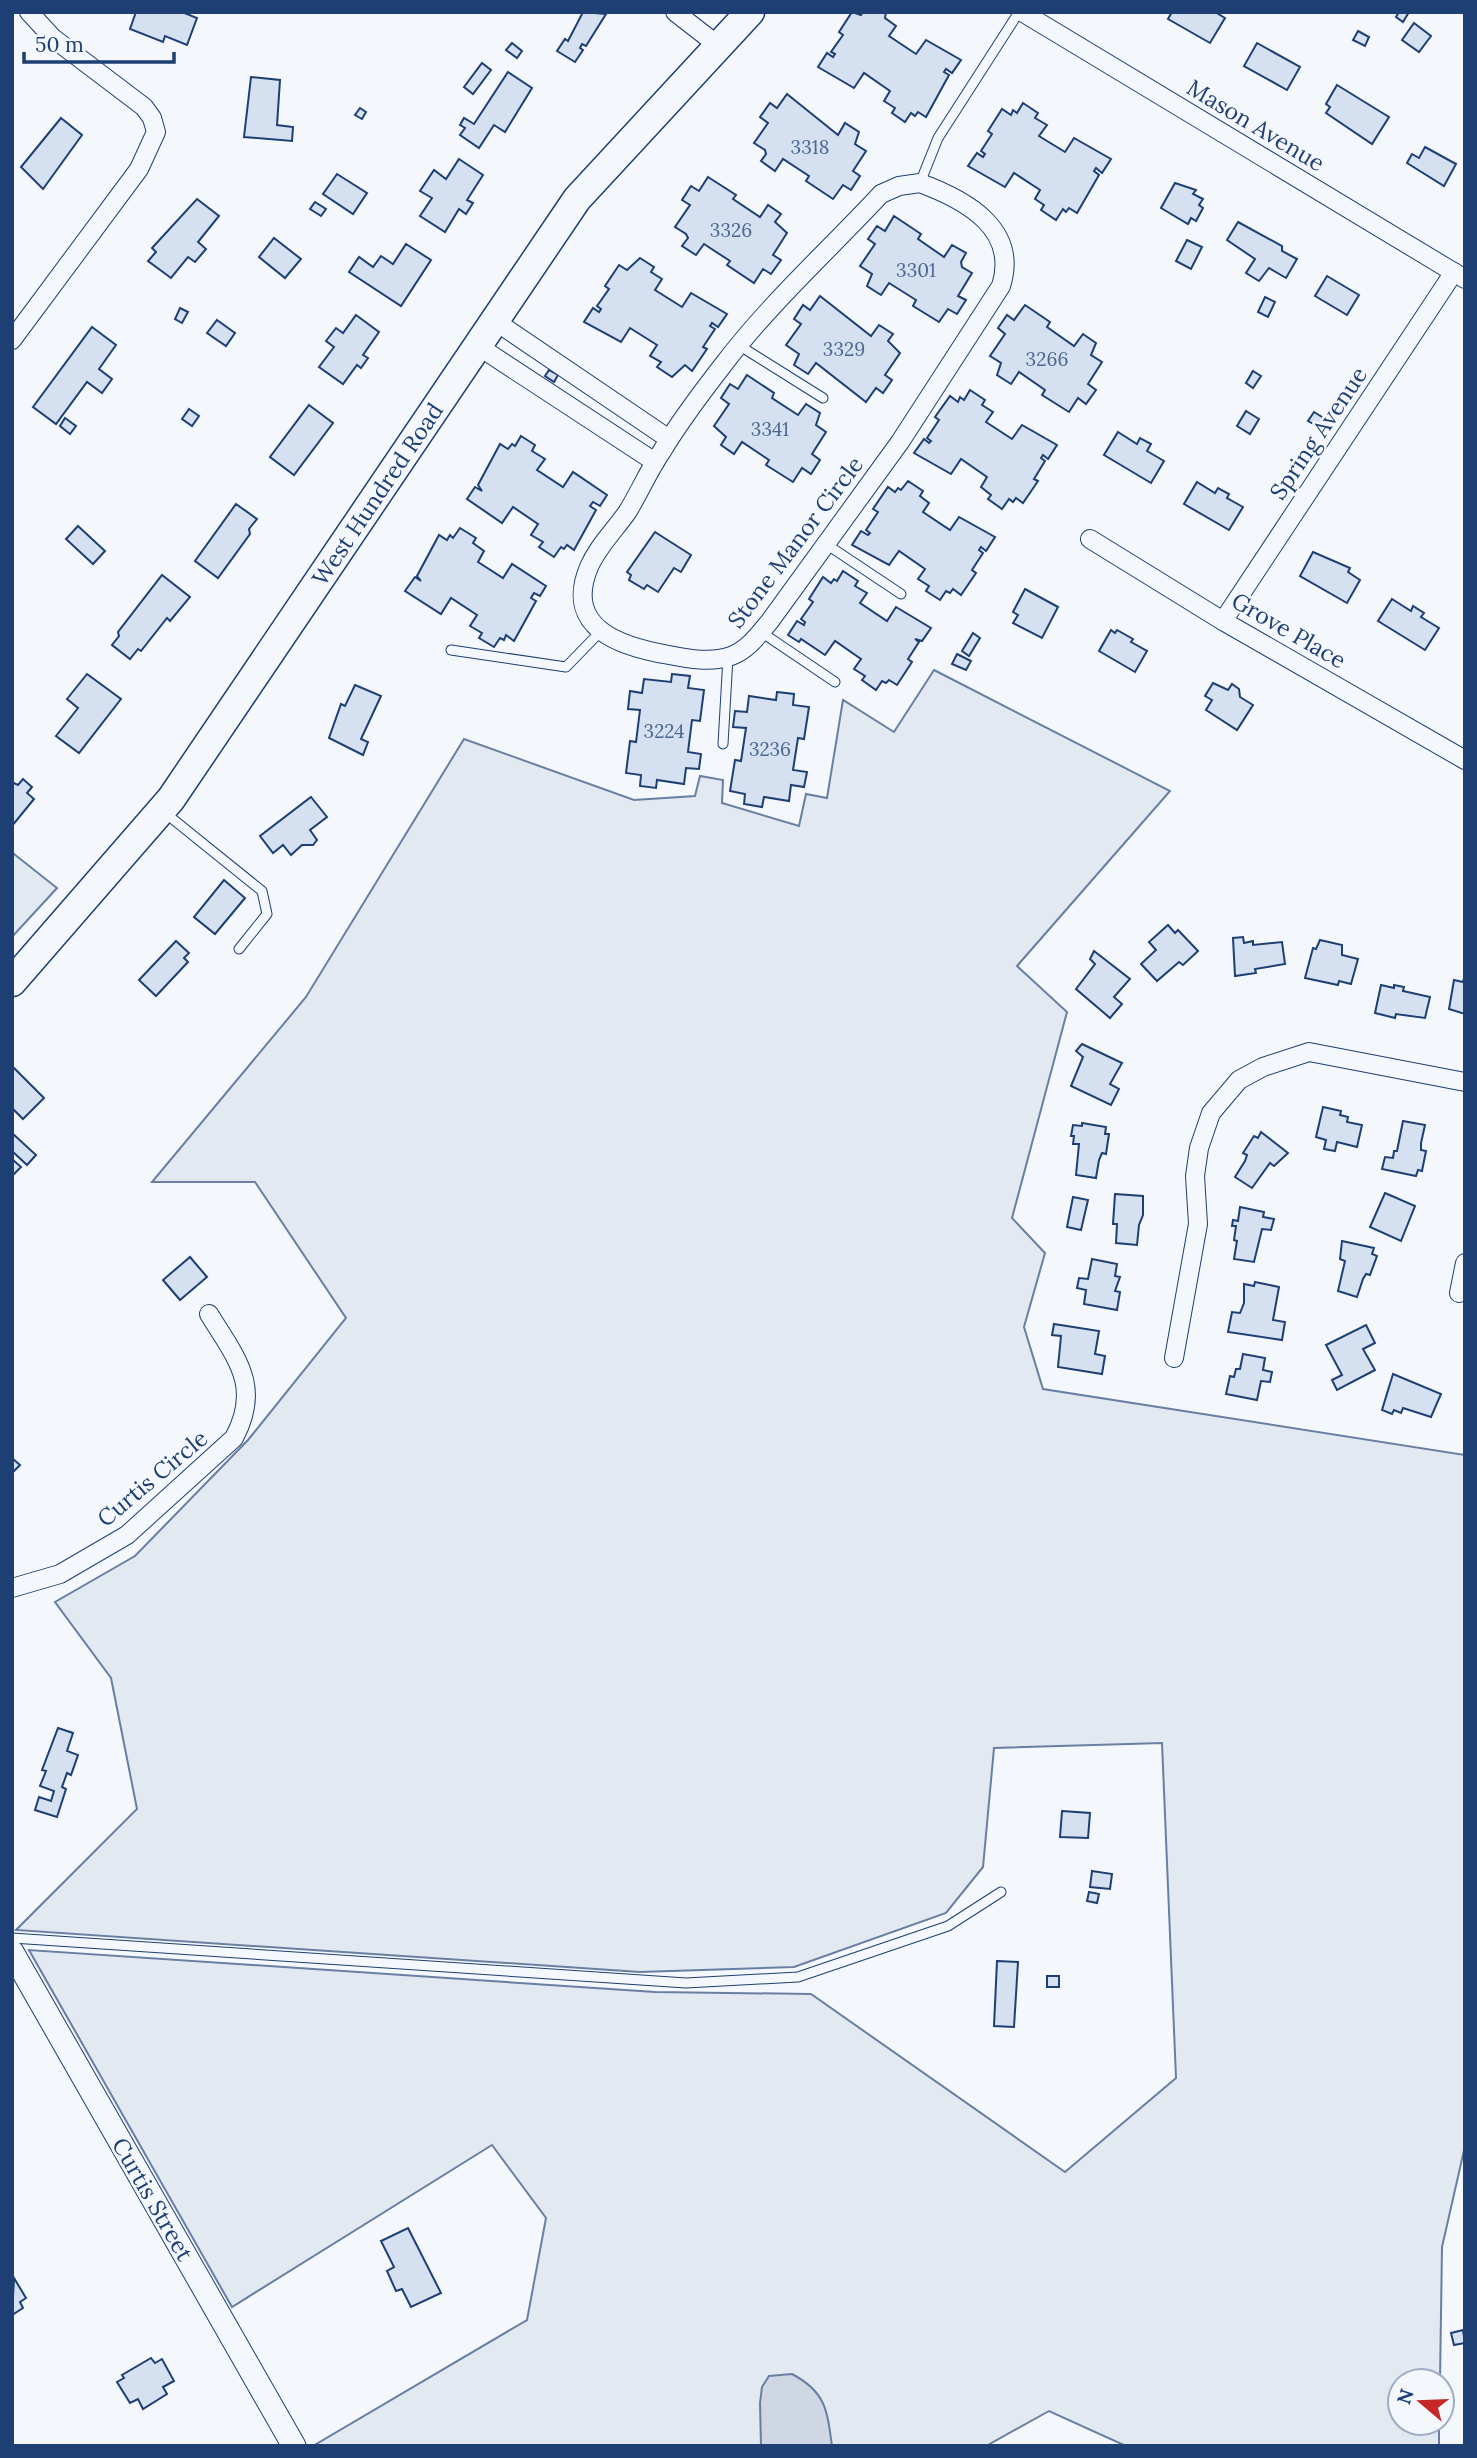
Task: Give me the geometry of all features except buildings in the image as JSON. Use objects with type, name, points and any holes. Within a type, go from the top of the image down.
[{"type":"main road","name":"West Hundred Road","points":[[12,982],[162,810],[577,199],[750,12]]},
{"type":"street","points":[[12,340],[139,169],[156,132],[152,118],[144,107],[53,38],[29,12]]},
{"type":"street","points":[[675,12],[720,47]]},
{"type":"street","name":"Mason Avenue","points":[[1020,12],[1460,275]]},
{"type":"street","points":[[601,631],[585,606],[584,583],[596,555],[628,511],[670,439],[740,346],[881,194],[898,186],[920,183]]},
{"type":"street","name":"Stone Manor Circle","points":[[601,631],[619,644],[694,659],[728,657],[748,646],[900,442],[1001,286],[1004,276],[1005,255],[994,226],[971,207],[920,183]]},
{"type":"street","name":"Spring Avenue","points":[[1223,621],[1460,275]]},
{"type":"street","points":[[495,321],[670,439]]},
{"type":"street","points":[[478,346],[656,462]]},
{"type":"street","name":"Grove Place","points":[[1090,538],[1223,621],[1465,760]]},
{"type":"street","points":[[1174,1358],[1198,1224],[1195,1176],[1199,1148],[1211,1113],[1240,1080],[1263,1067],[1309,1052],[1465,1082]]},
{"type":"street","points":[[1459,1293],[1465,1263]]},
{"type":"street","name":"Curtis Circle","points":[[12,1588],[60,1574],[127,1535],[234,1438],[243,1422],[247,1385],[242,1367],[209,1314]]},
{"type":"street","name":"Curtis Street","points":[[12,1952],[294,2446]]},
{"type":"lane","points":[[920,183],[938,138],[1020,12]]},
{"type":"lane","points":[[740,346],[823,398]]},
{"type":"lane","points":[[826,544],[901,594]]},
{"type":"lane","points":[[451,650],[566,667],[601,631]]},
{"type":"lane","points":[[761,632],[835,682]]},
{"type":"lane","points":[[723,744],[728,657]]},
{"type":"lane","points":[[162,810],[262,891],[267,914],[239,949]]},
{"type":"lane","points":[[12,1938],[687,1983],[798,1977],[948,1926],[1001,1892]]},
{"type":"shaded area","points":[[934,670],[1170,791],[1017,966],[1067,1012],[1012,1218],[1045,1253],[1024,1327],[1043,1389],[1465,1455],[1465,2146],[1442,2247],[1440,2367],[1386,2367],[1386,2437],[1439,2437],[1439,2446],[1126,2446],[1049,2411],[986,2446],[313,2446],[527,2320],[546,2218],[492,2145],[232,2307],[29,1950],[655,1992],[811,1994],[1065,2172],[1176,2078],[1162,1743],[994,1748],[983,1867],[946,1913],[794,1967],[640,1972],[16,1930],[137,1809],[111,1678],[55,1602],[135,1556],[248,1440],[346,1318],[255,1182],[152,1182],[306,997],[464,739],[634,800],[695,796],[700,776],[723,780],[722,803],[799,826],[806,794],[827,798],[843,700],[894,732]]},
{"type":"shaded area","points":[[14,854],[57,888],[12,937],[12,856]]},
{"type":"shaded area","points":[[792,2374],[812,2388],[823,2403],[832,2446],[761,2446],[762,2387],[769,2376]]}]
